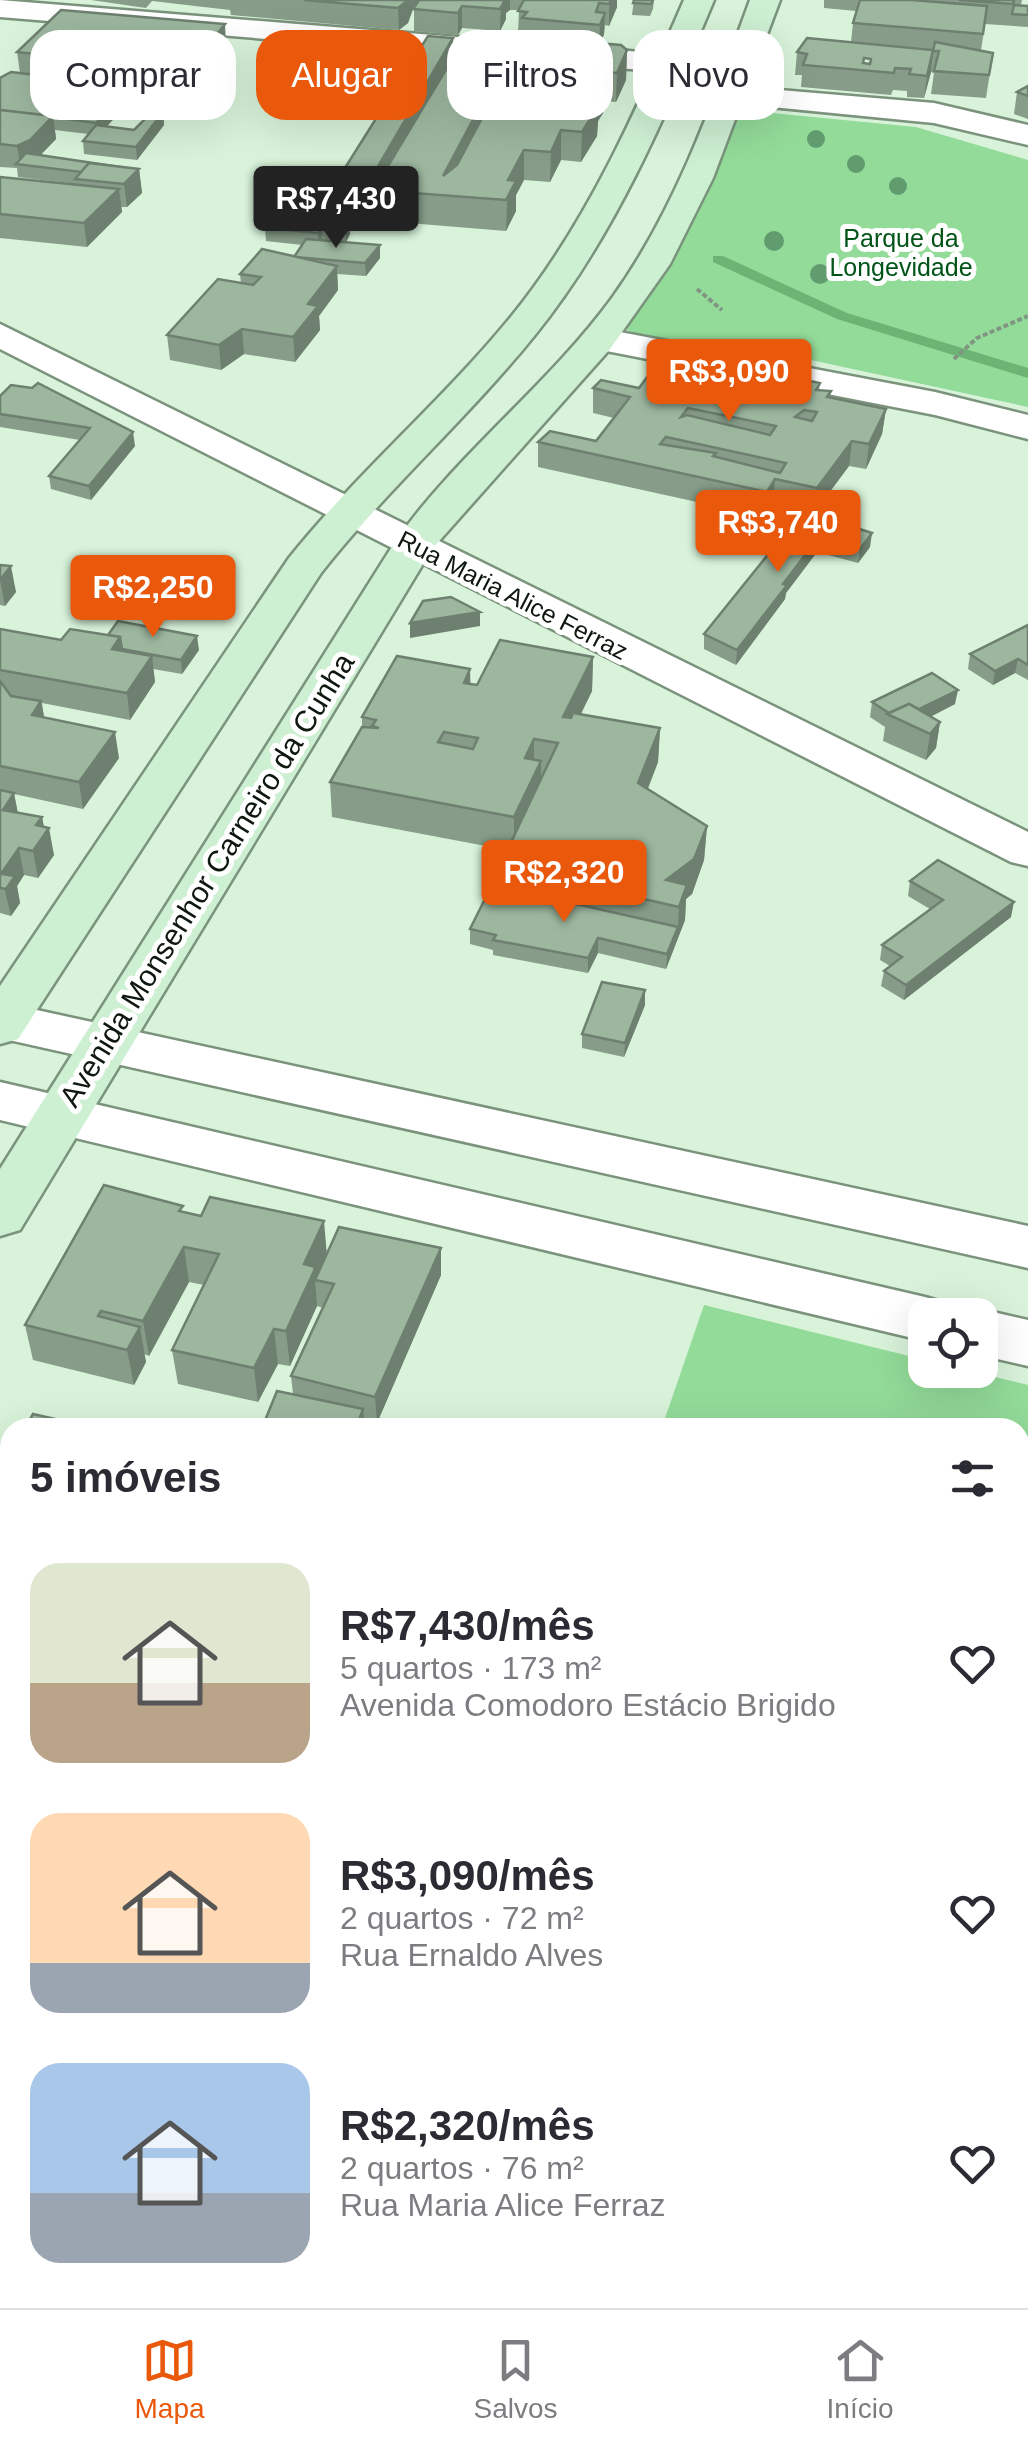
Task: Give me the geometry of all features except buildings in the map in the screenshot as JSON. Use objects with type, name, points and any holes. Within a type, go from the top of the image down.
[{"type":"main road","points":[[686,30],[699,0]]},
{"type":"main road","name":"Avenida Monsenhor Carneiro da Cunha","points":[[754,30],[765,0]]},
{"type":"main road","points":[[1,1022],[304,566],[346,511],[468,388],[566,268],[616,183],[645,120]]},
{"type":"main road","name":"Avenida Monsenhor Carneiro da Cunha","points":[[0,1215],[414,545],[454,492],[598,340],[656,257],[719,120]]},
{"type":"street","points":[[0,8],[8,0]]},
{"type":"street","points":[[0,8],[633,60]]},
{"type":"street","points":[[784,90],[934,113],[1028,135]]},
{"type":"street","name":"Rua Maria Alice Ferraz","points":[[0,335],[1028,851]]},
{"type":"street","points":[[598,340],[935,404],[1028,427]]},
{"type":"street","points":[[1,1022],[1028,1247]]},
{"type":"street","points":[[0,1101],[908,1314]]},
{"type":"street","points":[[998,1336],[1028,1343]]},
{"type":"path","points":[[692,278],[696,288],[726,314]]},
{"type":"path","points":[[948,363],[976,338],[1028,316]]},
{"type":"green space","name":"Parque da Longevidade","points":[[784,114],[916,127],[1028,160],[1028,407],[811,360],[638,335],[627,330],[726,120],[784,120]]},
{"type":"green space","points":[[704,1305],[908,1356],[908,1388],[998,1388],[998,1378],[1028,1385],[1028,1418],[665,1418]]},
{"type":"waterway","points":[[718,259],[842,316],[1028,373]]}]
